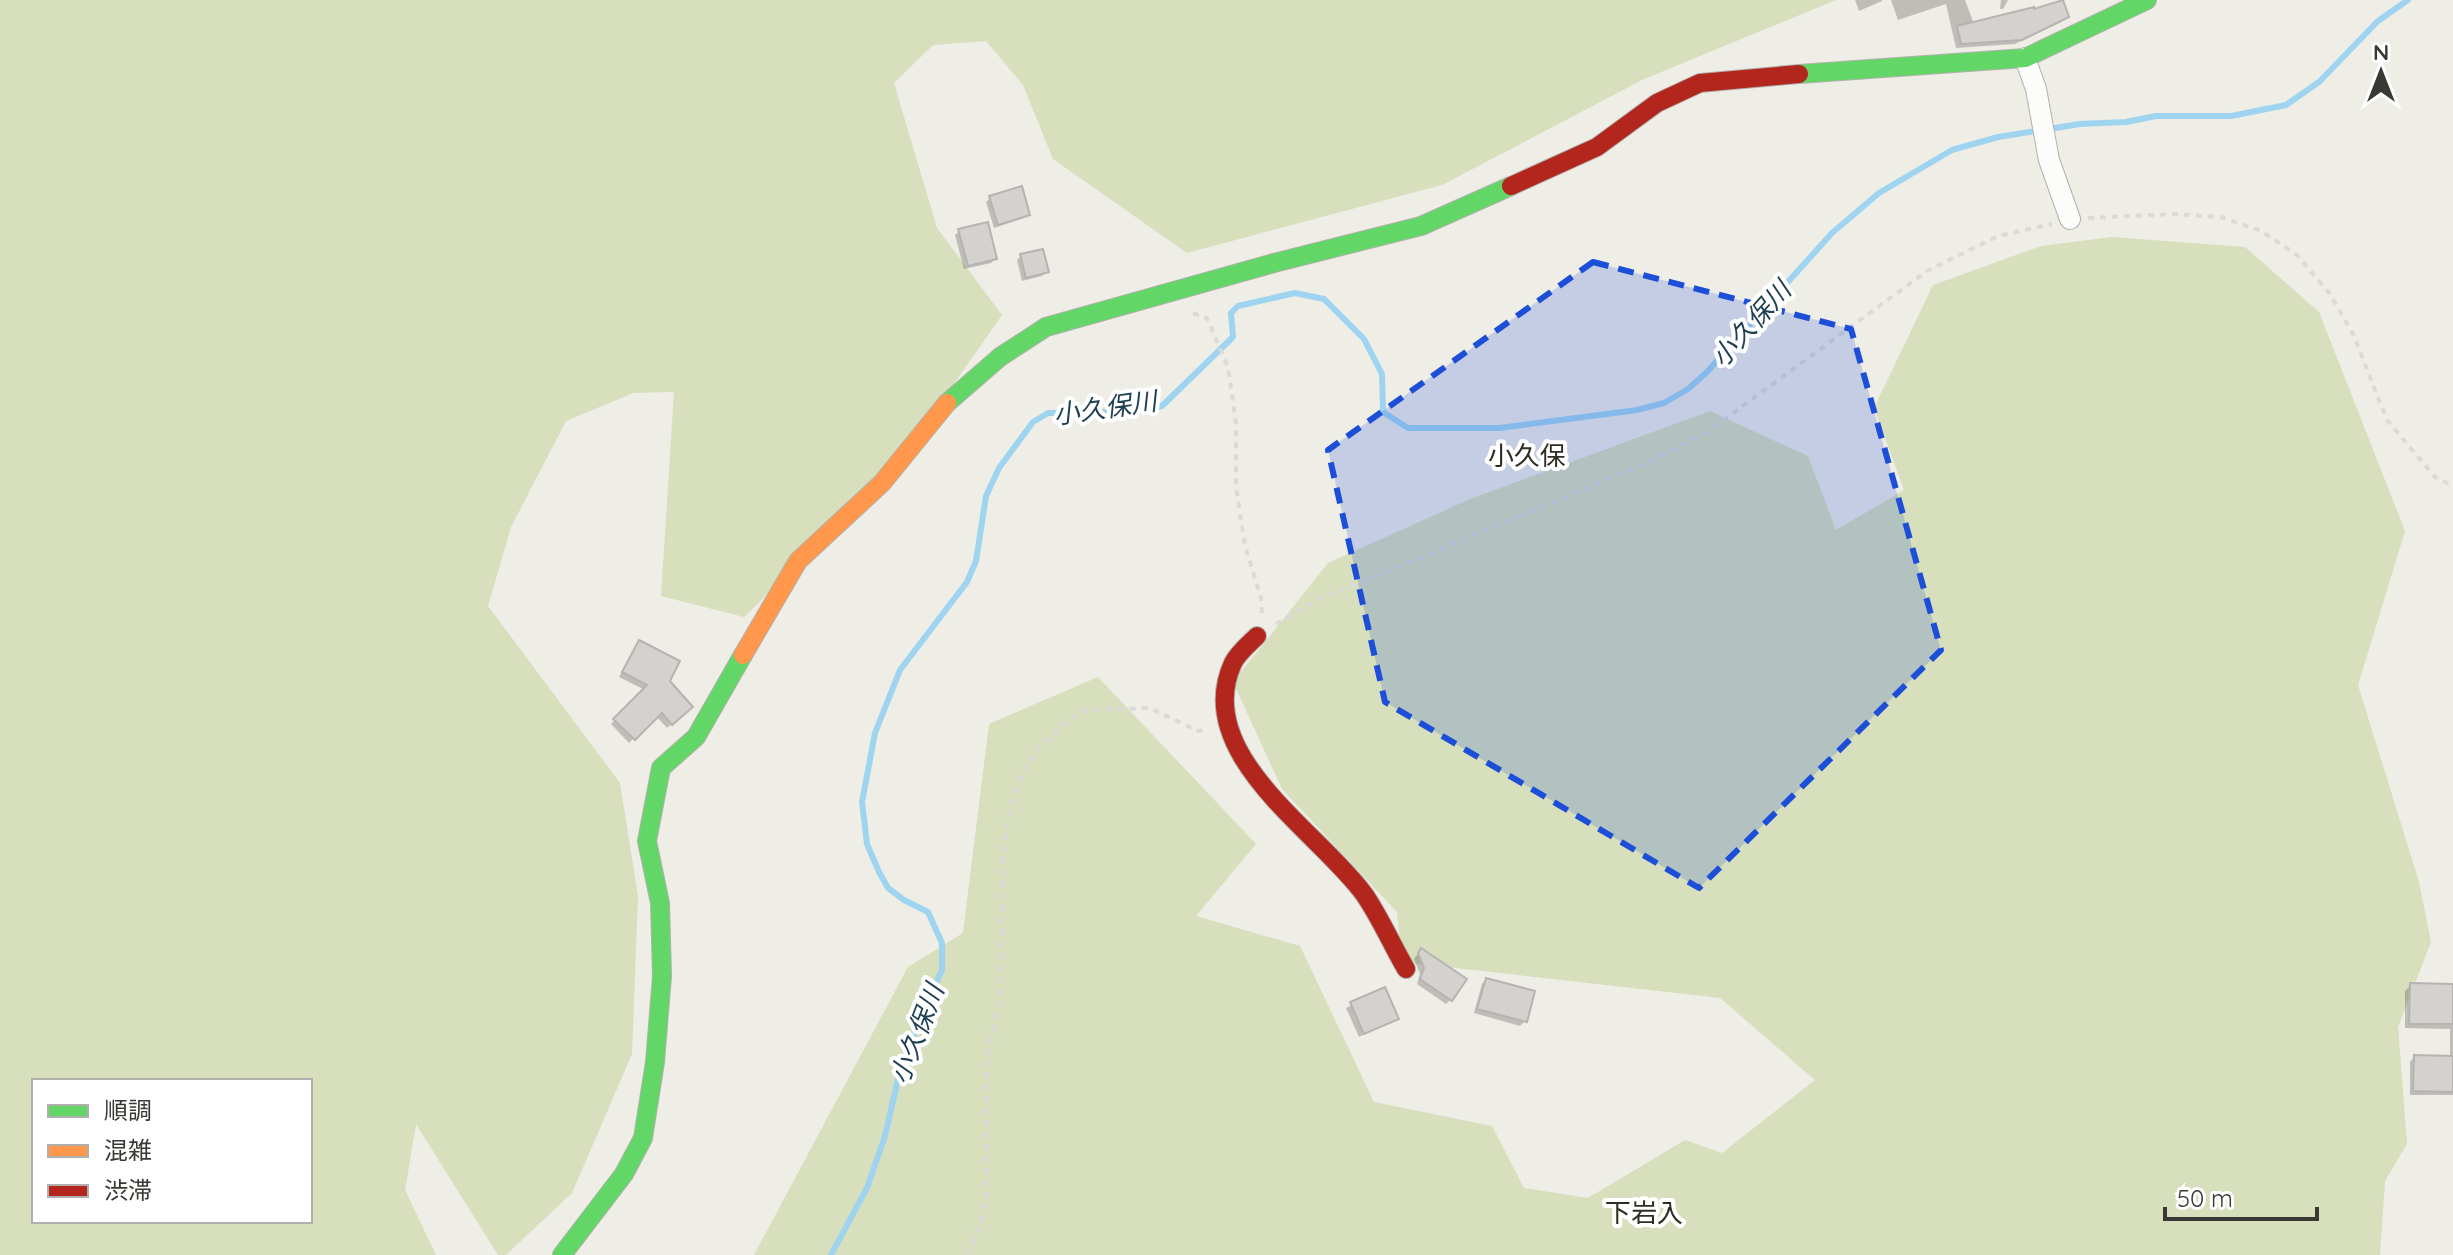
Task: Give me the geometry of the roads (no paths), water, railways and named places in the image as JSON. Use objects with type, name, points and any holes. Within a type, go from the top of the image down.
[{"type":"street","points":[[562,1255],[624,1174],[643,1138],[655,1062],[662,976],[660,903],[647,841],[661,768],[696,737],[798,561],[882,483],[948,402],[1000,357],[1046,327],[1274,263],[1421,226],[1597,147],[1657,103],[1700,83],[1883,66],[2025,58],[2147,0]]},
{"type":"street","points":[[2025,58],[2042,116],[2049,160],[2070,219]]},
{"type":"street","points":[[1257,636],[1234,660],[1225,685],[1227,726],[1246,766],[1364,894],[1406,969]]},
{"type":"waterway","name":"小久保川","points":[[831,1255],[867,1188],[885,1136],[898,1079],[919,1020],[942,970],[942,943],[928,912],[888,888],[867,844],[862,802],[875,733],[900,670],[967,582],[976,561],[986,496],[999,468],[1033,422],[1048,413],[1145,411],[1162,406],[1233,337],[1231,313],[1238,306],[1295,293],[1324,299],[1364,339],[1382,374],[1383,412],[1408,428],[1499,428],[1637,410],[1664,403],[1688,389],[1707,372],[1832,233],[1879,193],[1952,150],[1998,137],[2080,124],[2126,122],[2156,116],[2231,116],[2286,105],[2319,82],[2378,21],[2408,0]]},
{"type":"district","name":"小久保","points":[[1527,456]]},
{"type":"district","name":"下岩入","points":[[1644,1213]]}]
